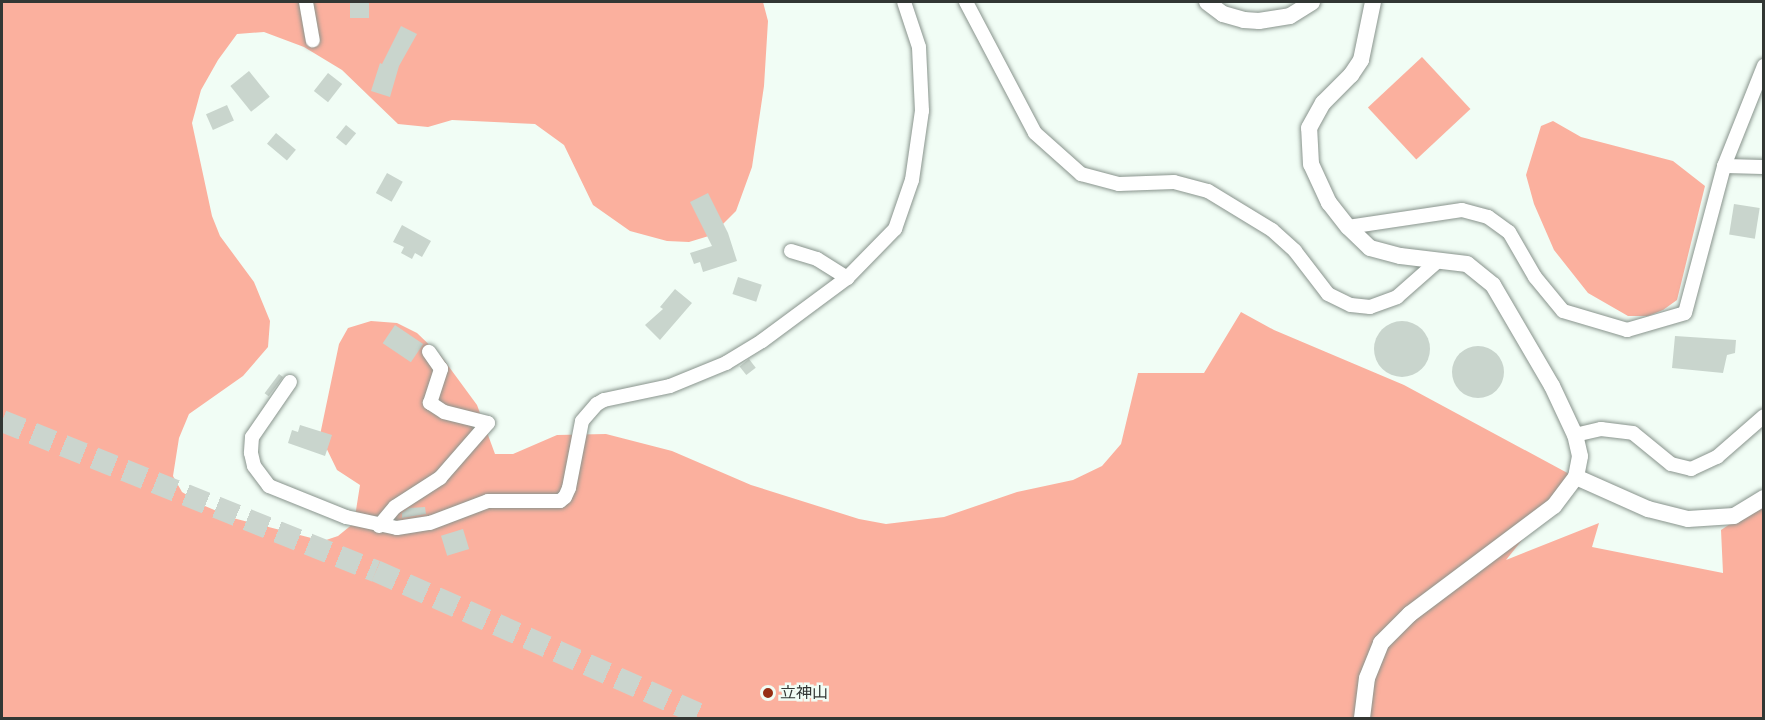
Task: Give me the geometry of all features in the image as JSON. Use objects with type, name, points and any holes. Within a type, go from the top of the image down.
[{"type":"street","points":[[306,2],[314,40]]},
{"type":"street","points":[[290,382],[252,437],[251,453],[259,474],[269,486],[319,508],[380,526],[398,528],[430,523],[488,501],[560,501],[565,497],[569,488],[582,421],[597,404],[604,400],[670,386],[726,363],[762,341],[847,278],[895,229],[912,180],[922,111],[919,47],[904,2]]},
{"type":"street","points":[[966,2],[1035,133],[1081,174],[1119,184],[1174,182],[1208,191],[1272,230],[1295,251],[1328,294],[1351,305],[1370,307],[1397,297],[1439,260]]},
{"type":"street","points":[[1208,2],[1223,14],[1244,21],[1259,21],[1290,16],[1312,2]]},
{"type":"street","points":[[1362,718],[1367,678],[1381,643],[1410,614],[1554,506],[1576,477],[1580,456],[1575,435],[1552,386],[1493,285],[1467,264],[1400,256],[1370,248],[1348,227],[1329,203],[1311,164],[1310,128],[1323,103],[1351,75],[1361,60],[1373,2]]},
{"type":"street","points":[[1348,227],[1462,210],[1488,218],[1509,232],[1535,277],[1563,311],[1628,330],[1685,313],[1724,166],[1764,66]]},
{"type":"street","points":[[1724,166],[1764,167]]},
{"type":"street","points":[[792,251],[817,259],[847,278]]},
{"type":"street","points":[[380,526],[395,507],[440,478],[488,423],[444,412],[430,403],[441,369],[429,352]]},
{"type":"street","points":[[1575,435],[1601,429],[1633,433],[1671,464],[1691,469],[1717,457],[1764,416]]},
{"type":"street","points":[[1576,477],[1648,509],[1688,519],[1734,516],[1764,498]]},
{"type":"shaded area","points":[[2,2],[763,2],[768,21],[764,86],[752,167],[736,211],[712,235],[689,242],[667,241],[630,231],[593,205],[564,145],[535,124],[452,120],[428,127],[398,124],[342,70],[304,47],[264,32],[237,34],[218,60],[201,90],[192,123],[212,216],[220,236],[254,282],[270,321],[268,347],[243,376],[189,414],[179,438],[173,476],[182,492],[205,506],[233,518],[323,541],[338,536],[354,523],[360,485],[337,470],[320,435],[339,344],[348,328],[371,321],[397,323],[417,333],[441,356],[477,405],[495,454],[513,454],[557,435],[606,434],[672,451],[751,485],[859,519],[886,524],[944,517],[1017,492],[1073,480],[1102,466],[1121,444],[1138,373],[1204,373],[1241,312],[1274,330],[1404,385],[1573,476],[1506,560],[1599,523],[1592,547],[1723,573],[1721,530],[1763,502],[1763,718],[2,718]]},
{"type":"shaded area","points":[[1422,57],[1470,109],[1416,159],[1368,107]]},
{"type":"shaded area","points":[[1553,121],[1581,137],[1673,161],[1705,186],[1677,300],[1663,310],[1648,316],[1628,316],[1588,293],[1554,250],[1534,204],[1526,175],[1541,126]]},
{"type":"building","points":[[350,2],[369,2],[369,18],[350,18]]},
{"type":"building","points":[[401,26],[417,34],[399,66],[390,97],[371,91],[380,63],[382,64]]},
{"type":"building","points":[[249,71],[270,97],[251,112],[230,86]]},
{"type":"building","points":[[328,73],[342,84],[328,102],[314,91]]},
{"type":"building","points":[[227,105],[234,121],[213,130],[206,114]]},
{"type":"building","points":[[346,125],[356,133],[346,146],[336,137]]},
{"type":"building","points":[[276,133],[296,150],[287,160],[267,144]]},
{"type":"building","points":[[387,173],[403,182],[392,202],[376,193]]},
{"type":"building","points":[[708,193],[728,233],[737,261],[703,272],[700,262],[694,264],[690,253],[712,246],[690,202]]},
{"type":"building","points":[[1734,204],[1760,208],[1755,239],[1729,235]]},
{"type":"building","points":[[402,225],[431,241],[422,257],[415,253],[412,259],[401,253],[404,247],[393,242]]},
{"type":"building","points":[[738,277],[762,285],[756,302],[732,294]]},
{"type":"building","points":[[675,289],[692,303],[660,340],[645,325],[663,309],[660,307]]},
{"type":"building","points":[[1402,321],[1413,323],[1422,329],[1428,338],[1430,349],[1428,360],[1422,369],[1413,375],[1402,377],[1391,375],[1382,369],[1376,360],[1374,349],[1376,338],[1382,329],[1391,323]]},
{"type":"building","points":[[395,325],[423,344],[411,362],[383,343]]},
{"type":"building","points":[[1675,336],[1736,340],[1735,353],[1727,355],[1723,373],[1672,368]]},
{"type":"building","points":[[1473,346],[1483,346],[1492,350],[1500,358],[1504,372],[1500,386],[1492,394],[1483,398],[1473,398],[1464,394],[1456,386],[1452,377],[1452,367],[1456,358],[1464,350]]},
{"type":"building","points":[[749,359],[756,368],[746,375],[740,366]]},
{"type":"building","points":[[279,374],[283,377],[269,396],[265,393]]},
{"type":"building","points":[[300,425],[332,435],[325,456],[288,443],[292,430],[298,432]]},
{"type":"building","points":[[425,507],[426,514],[402,518],[402,513],[409,508]]},
{"type":"building","points":[[463,529],[469,549],[447,556],[441,536]]},
{"type":"tunnel","points":[[2,421],[376,571],[707,718]]},
{"type":"place","name":"立神山","points":[[768,693]]}]
